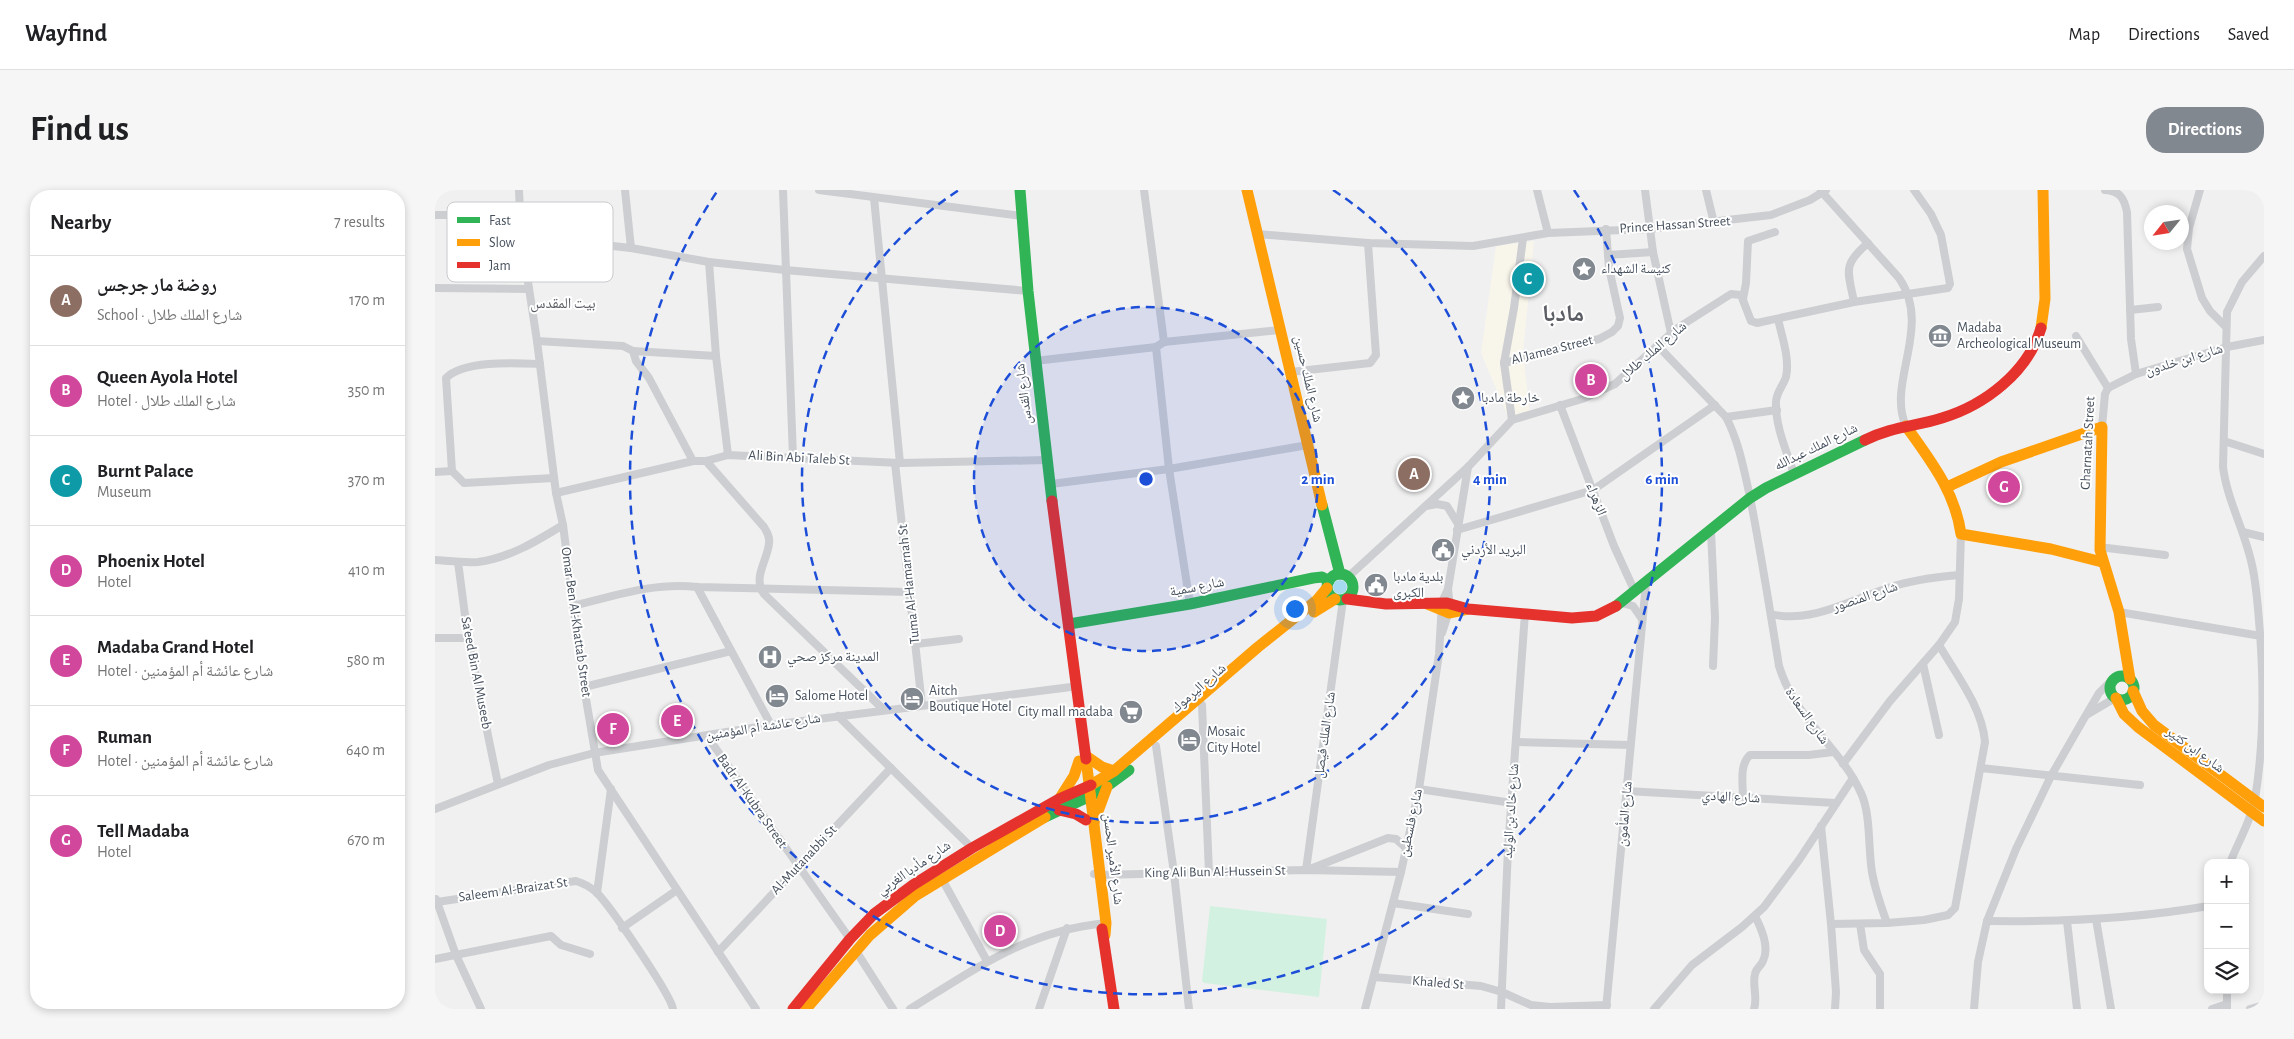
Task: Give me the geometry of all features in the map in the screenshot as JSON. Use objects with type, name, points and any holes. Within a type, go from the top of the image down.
[{"type":"main road","name":"شارع القدس","points":[[1020,190],[1035,360],[1051,484],[1071,687],[1076,702]]},
{"type":"main road","name":"شارع الملك حسين","points":[[1247,190],[1308,445],[1344,575]]},
{"type":"main road","name":"شارع الملك عبدالله","points":[[1446,607],[1584,618],[1596,616],[1622,603],[1750,498],[1794,474],[1884,431],[1897,426],[1907,426],[1949,416],[1979,401],[2009,379],[2032,349],[2039,336],[2045,310],[2043,190]]},
{"type":"main road","points":[[1907,426],[1947,486],[1957,509],[1961,534],[2051,548],[2102,562]]},
{"type":"main road","points":[[1947,486],[2001,462],[2102,427]]},
{"type":"main road","name":"Gharnatah Street","points":[[2102,427],[2099,547],[2102,562],[2119,612],[2130,678]]},
{"type":"main road","points":[[1342,599],[1353,588],[1344,575],[1334,576],[1328,584],[1329,594],[1342,599],[1427,604],[1446,607]]},
{"type":"main road","name":"شارع سمية","points":[[1066,624],[1190,604],[1313,578],[1321,577],[1328,584]]},
{"type":"main road","name":"شارع اليرموك","points":[[1086,793],[1115,771],[1258,647],[1317,600],[1328,584]]},
{"type":"main road","name":"شارع اليرموك","points":[[1086,793],[1107,787],[1281,638],[1315,611],[1342,599]]},
{"type":"main road","name":"شارع القدس","points":[[1066,624],[1086,793]]},
{"type":"main road","points":[[2113,679],[2123,675],[2130,678],[2133,682],[2133,691],[2128,698],[2115,698],[2109,688],[2113,679],[2125,654]]},
{"type":"main road","name":"شارع ابن كثير","points":[[2133,691],[2142,711],[2154,725],[2257,806],[2264,821]]},
{"type":"main road","name":"شارع ابن كثير","points":[[2115,698],[2125,714],[2138,727],[2257,806]]},
{"type":"main road","points":[[1107,787],[1089,822],[1059,805],[1083,758],[1115,771]]},
{"type":"main road","name":"شارع مأدبا الغربي","points":[[793,1009],[850,939],[874,914],[913,885],[971,848],[1086,793]]},
{"type":"main road","name":"شارع الأمير الحسن","points":[[1086,793],[1114,1009]]},
{"type":"main road","name":"شارع مأدبا الغربي","points":[[806,1009],[856,951],[892,914],[915,896],[1059,805]]},
{"type":"street","points":[[625,190],[631,248]]},
{"type":"street","points":[[783,190],[793,457]]},
{"type":"street","points":[[819,190],[1022,216]]},
{"type":"street","points":[[1144,190],[1164,342]]},
{"type":"street","points":[[1537,190],[1548,233]]},
{"type":"street","points":[[1645,190],[1653,252],[1671,333]]},
{"type":"street","points":[[1706,190],[1713,223]]},
{"type":"street","points":[[1775,232],[1748,241],[1746,283],[1743,299],[1751,321],[1757,323],[1854,302],[1946,290],[1950,284],[1941,235],[1931,214],[1913,190]]},
{"type":"street","points":[[2105,190],[2124,193],[2127,212],[2130,310],[2136,374]]},
{"type":"street","points":[[2200,190],[2189,228],[2187,249],[2201,298],[2226,328]]},
{"type":"street","points":[[1823,191],[1899,278],[1909,294],[1912,318],[1911,341],[1901,411],[1907,426]]},
{"type":"street","name":"Prince Hassan Street","points":[[1257,234],[1369,243],[1473,246],[1548,233],[1606,229],[1649,229],[1771,216],[1823,191]]},
{"type":"street","name":"Tuma Al-Hamarnah St","points":[[874,198],[908,592],[922,705]]},
{"type":"street","name":"Al Jamea Street","points":[[1504,362],[1599,339],[1612,332],[1618,326],[1620,313],[1611,276],[1606,229]]},
{"type":"street","points":[[1512,420],[1504,362],[1514,308],[1523,238]]},
{"type":"street","points":[[1291,372],[1370,363],[1375,360],[1377,356],[1369,243]]},
{"type":"street","points":[[1854,302],[1848,270],[1850,261],[1868,243]]},
{"type":"street","points":[[613,246],[709,262],[1028,291]]},
{"type":"street","points":[[1608,255],[1653,252]]},
{"type":"street","points":[[2232,859],[2257,806],[2263,740],[2264,675],[2260,590],[2243,532],[2224,478],[2226,328],[2227,312],[2232,299],[2242,282],[2264,256]]},
{"type":"street","points":[[709,262],[728,455]]},
{"type":"street","name":"Omar Ben Al-Khattab Street","points":[[528,282],[541,364],[556,493],[563,525],[573,606],[598,770],[756,1009]]},
{"type":"street","points":[[435,288],[529,289]]},
{"type":"street","name":"شارع الملك طلال","points":[[1344,575],[1425,506],[1468,466],[1512,420],[1582,399],[1615,384],[1624,378],[1671,333],[1731,294],[1738,294],[1743,299]]},
{"type":"street","points":[[2130,310],[2158,307]]},
{"type":"street","points":[[1778,319],[1787,367],[1785,380],[1777,397],[1777,410],[1782,437],[1794,474]]},
{"type":"street","points":[[1035,360],[1156,347],[1164,342],[1280,330]]},
{"type":"street","name":"Gharnatah Street","points":[[2077,336],[2107,388],[2102,427]]},
{"type":"street","name":"شارع ابن خلدون","points":[[2107,388],[2136,374],[2227,347],[2264,340]]},
{"type":"street","points":[[537,341],[623,346],[633,350],[717,356]]},
{"type":"street","points":[[1657,345],[1726,417],[1777,410]]},
{"type":"street","points":[[1156,347],[1169,469],[1190,604]]},
{"type":"street","points":[[633,350],[637,361],[649,378],[693,460]]},
{"type":"street","points":[[541,364],[490,364],[465,368],[446,378],[452,471],[464,483],[554,478]]},
{"type":"street","name":"الزهراء","points":[[1560,405],[1620,561],[1635,592]]},
{"type":"street","points":[[1425,506],[1437,504],[1447,506],[1458,527],[1593,490],[1715,405]]},
{"type":"street","name":"شارع السعادة","points":[[1726,417],[1735,439],[1750,498],[1779,666],[1784,683],[1800,710],[1853,778],[1862,796],[1872,873],[1877,895],[1887,923]]},
{"type":"street","points":[[2224,442],[2264,454]]},
{"type":"street","points":[[1051,484],[1169,469],[1308,445]]},
{"type":"street","name":"Ali Bin Abi Taleb St","points":[[556,493],[693,460],[706,461],[728,455],[898,463],[1047,460]]},
{"type":"street","points":[[706,461],[765,527],[769,536],[770,542],[760,571],[760,589],[766,597],[884,710]]},
{"type":"street","name":"شارع فلسطين","points":[[1365,1009],[1401,872],[1419,789],[1468,466]]},
{"type":"street","points":[[435,472],[452,471]]},
{"type":"street","points":[[435,560],[477,562],[496,558],[539,540],[563,525]]},
{"type":"street","points":[[1711,531],[1715,618],[1713,666]]},
{"type":"street","points":[[2243,532],[2264,537]]},
{"type":"street","points":[[1843,764],[1890,701],[1923,664],[1955,622],[1959,600],[1961,534]]},
{"type":"street","points":[[2099,547],[2165,555]]},
{"type":"street","name":"Sa'eed Bin Al Museeb","points":[[458,562],[468,638],[498,784]]},
{"type":"street","name":"شارع المنصور","points":[[1771,614],[1790,617],[1801,616],[1905,583],[1959,575]]},
{"type":"street","points":[[573,606],[655,586],[676,584],[697,587],[908,592]]},
{"type":"street","name":"شارع المأمون","points":[[1606,1007],[1646,584]]},
{"type":"street","points":[[697,587],[771,725]]},
{"type":"street","name":"شارع الملك فيصل","points":[[1306,870],[1342,599]]},
{"type":"street","points":[[1622,603],[1633,606],[1642,619]]},
{"type":"street","points":[[2119,612],[2261,636]]},
{"type":"street","name":"شارع خالد بن الوليد","points":[[1501,1009],[1512,803],[1525,614]]},
{"type":"street","points":[[435,638],[468,638]]},
{"type":"street","points":[[915,644],[959,639]]},
{"type":"street","points":[[1831,924],[1887,923],[1942,917],[1949,915],[1955,908],[1985,742],[1982,724],[1971,700],[1939,644]]},
{"type":"street","points":[[585,687],[731,651]]},
{"type":"street","points":[[1923,664],[1939,734]]},
{"type":"street","points":[[1974,1009],[1978,962],[1987,921],[2016,849],[2051,776],[2099,693],[2113,679]]},
{"type":"street","name":"شارع عائشة أم المؤمنين","points":[[435,809],[557,763],[594,753],[771,725],[1071,687]]},
{"type":"street","points":[[2086,715],[2115,698]]},
{"type":"street","points":[[1202,705],[1209,872]]},
{"type":"street","points":[[838,716],[971,848]]},
{"type":"street","name":"Badr Al-Kubra Street","points":[[707,736],[850,939]]},
{"type":"street","points":[[1517,742],[1630,745]]},
{"type":"street","points":[[1156,746],[1174,873],[1189,1009]]},
{"type":"street","points":[[1743,798],[1743,768],[1744,761],[1749,755],[1809,755],[1833,752]]},
{"type":"street","name":"Al-Mutanabbi St","points":[[717,952],[891,768]]},
{"type":"street","points":[[1981,768],[2140,785]]},
{"type":"street","points":[[1654,1009],[1692,965],[1755,916],[1789,874],[1853,778]]},
{"type":"street","points":[[597,893],[611,789]]},
{"type":"street","points":[[1419,789],[1512,803]]},
{"type":"street","name":"شارع الهادي","points":[[1627,791],[1836,803]]},
{"type":"street","points":[[1821,826],[1831,924],[1836,992],[1835,1009]]},
{"type":"street","points":[[1306,870],[1388,838],[1396,839],[1406,848]]},
{"type":"street","name":"King Ali Bun Al-Hussein St","points":[[1097,874],[1306,870],[1401,872]]},
{"type":"street","points":[[941,880],[987,961]]},
{"type":"street","name":"Saleem Al-Braizat St","points":[[436,900],[576,881],[582,882],[597,893],[664,988],[672,1002],[673,1009]]},
{"type":"street","points":[[622,928],[677,890]]},
{"type":"street","points":[[436,900],[456,955],[481,1009]]},
{"type":"street","points":[[1393,903],[1468,914]]},
{"type":"street","points":[[1987,921],[2067,922],[2170,912],[2204,907]]},
{"type":"street","points":[[1754,1009],[1756,1003],[1755,974],[1764,959],[1765,951],[1765,940],[1755,916]]},
{"type":"street","points":[[2096,919],[2111,1009]]},
{"type":"street","points":[[2067,922],[2077,1009]]},
{"type":"street","points":[[910,1009],[987,961],[1022,944],[1067,928],[1104,923]]},
{"type":"street","points":[[1860,924],[1864,950],[1880,974],[1880,1009]]},
{"type":"street","points":[[1039,1009],[1067,928]]},
{"type":"street","points":[[435,959],[551,936],[561,945],[590,954]]},
{"type":"street","points":[[856,951],[893,1009]]},
{"type":"street","name":"Khaled St","points":[[1374,977],[1481,986],[1502,992],[1531,1005],[1606,1007]]},
{"type":"street","points":[[2250,1009],[2264,1005]]},
{"type":"street","points":[[2212,1009],[2227,1006]]},
{"type":"shaded area","points":[[1534,241],[1523,352],[1530,415],[1511,424],[1481,353],[1496,246]]},
{"type":"green space","points":[[1210,906],[1327,919],[1319,997],[1204,983],[1202,981]]},
{"type":"water","points":[[1340,580],[1345,582],[1347,587],[1345,592],[1340,594],[1335,592],[1333,587],[1335,582]]},
{"type":"traffic: fast","points":[[1020,190],[1028,291],[1052,501]]},
{"type":"traffic: fast","points":[[1616,606],[1750,498],[1766,488],[1865,440]]},
{"type":"traffic: fast","points":[[1322,505],[1340,574]]},
{"type":"traffic: fast","points":[[1340,574],[1349,578],[1353,587],[1349,596],[1340,600],[1331,596],[1327,587],[1331,578],[1340,574]]},
{"type":"traffic: fast","points":[[1069,624],[1190,604],[1313,578],[1322,577],[1329,581]]},
{"type":"traffic: fast","points":[[2122,676],[2131,679],[2134,688],[2131,697],[2122,700],[2113,697],[2110,688],[2113,679],[2122,676]]},
{"type":"traffic: fast","points":[[1045,817],[1099,792],[1129,770]]},
{"type":"traffic: slow","points":[[1247,190],[1322,505]]},
{"type":"traffic: slow","points":[[2041,328],[2045,299],[2043,190]]},
{"type":"traffic: slow","points":[[1906,426],[1947,490],[1958,518],[1961,534],[2051,549],[2102,562]]},
{"type":"traffic: slow","points":[[1947,487],[2001,462],[2102,427],[2100,550],[2119,612],[2130,679]]},
{"type":"traffic: slow","points":[[1091,785],[1114,771],[1258,647],[1317,600],[1327,588]]},
{"type":"traffic: slow","points":[[1314,612],[1335,599]]},
{"type":"traffic: slow","points":[[1427,604],[1449,613],[1468,609]]},
{"type":"traffic: slow","points":[[2133,691],[2142,711],[2154,725],[2264,807]]},
{"type":"traffic: slow","points":[[2116,698],[2124,714],[2138,727],[2264,821]]},
{"type":"traffic: slow","points":[[1086,756],[1102,767],[1114,771]]},
{"type":"traffic: slow","points":[[1086,759],[1106,923],[1105,935]]},
{"type":"traffic: slow","points":[[1060,798],[1074,776],[1079,761]]},
{"type":"traffic: slow","points":[[1094,822],[1107,787]]},
{"type":"traffic: slow","points":[[806,1009],[870,935],[915,896],[1045,817]]},
{"type":"traffic: jam","points":[[1865,440],[1895,429],[1942,418],[1974,405],[2003,385],[2015,372],[2035,344],[2041,328]]},
{"type":"traffic: jam","points":[[1052,501],[1086,759]]},
{"type":"traffic: jam","points":[[1347,599],[1386,604],[1447,603],[1468,609],[1572,618],[1596,616],[1616,606]]},
{"type":"traffic: jam","points":[[793,1009],[850,939],[874,914],[913,885],[972,848],[1059,799],[1091,785]]},
{"type":"traffic: jam","points":[[1059,810],[1076,814],[1086,820]]},
{"type":"traffic: jam","points":[[1102,929],[1114,1009]]},
{"type":"place","name":"كنيسة الشهداء","points":[[1584,269]]},
{"type":"place","name":"Burnt Palace","points":[[1528,279]]},
{"type":"place","name":"Madaba Archeological Museum","points":[[1940,336]]},
{"type":"place","name":"Queen Ayola Hotel","points":[[1591,380]]},
{"type":"place","name":"خارطة مادبا","points":[[1463,398]]},
{"type":"place","name":"روضة مار جرجس","points":[[1414,474]]},
{"type":"place","name":"Tell Madaba","points":[[2004,487]]},
{"type":"place","name":"البريد الأردني","points":[[1443,550]]},
{"type":"place","name":"بلدية مادبا الكبرى","points":[[1376,585]]},
{"type":"place","name":"المدينة مركز صحي","points":[[770,657]]},
{"type":"place","name":"Salome Hotel","points":[[777,696]]},
{"type":"place","name":"Aitch Boutique Hotel","points":[[912,699]]},
{"type":"place","name":"City mall madaba","points":[[1131,712]]},
{"type":"place","name":"Madaba Grand Hotel","points":[[677,721]]},
{"type":"place","name":"Ruman","points":[[613,729]]},
{"type":"place","name":"Mosaic City Hotel","points":[[1189,740]]},
{"type":"place","name":"Phoenix Hotel","points":[[1000,931]]},
{"type":"district","name":"بيت المقدس","points":[[563,303]]},
{"type":"district","name":"مادبا","points":[[1563,314]]}]
